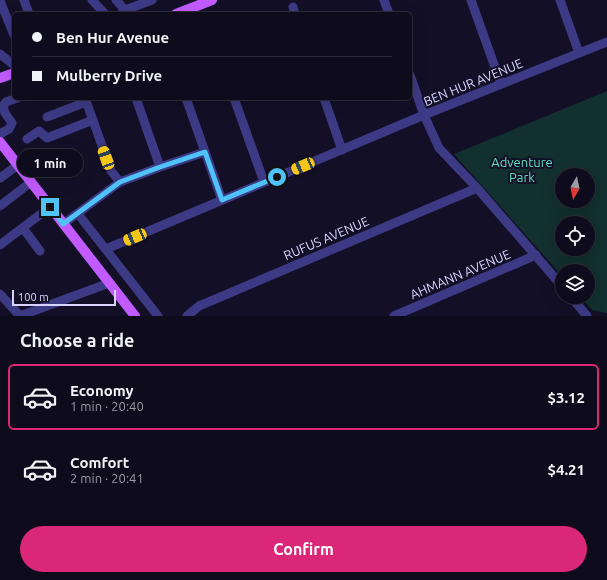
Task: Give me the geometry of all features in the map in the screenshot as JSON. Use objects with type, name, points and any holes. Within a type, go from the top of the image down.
[{"type":"main road","points":[[181,12],[212,0]]},
{"type":"main road","points":[[0,78],[12,74]]},
{"type":"main road","points":[[0,142],[135,316]]},
{"type":"street","points":[[24,0],[28,12]]},
{"type":"street","points":[[92,0],[103,12]]},
{"type":"street","points":[[116,0],[123,12]]},
{"type":"street","points":[[126,12],[152,0]]},
{"type":"street","points":[[384,0],[388,12]]},
{"type":"street","points":[[471,0],[501,84]]},
{"type":"street","points":[[560,0],[579,53]]},
{"type":"street","points":[[0,1],[12,30]]},
{"type":"street","name":"BEN HUR AVENUE","points":[[106,249],[424,115],[607,42]]},
{"type":"street","points":[[412,81],[424,115],[439,148],[477,188],[555,278]]},
{"type":"street","points":[[0,134],[9,129],[12,123],[1,104],[12,100]]},
{"type":"street","points":[[47,117],[86,100],[111,171],[120,182]]},
{"type":"street","points":[[137,100],[160,167]]},
{"type":"street","points":[[187,100],[222,200]]},
{"type":"street","points":[[235,100],[264,182]]},
{"type":"street","points":[[325,100],[342,150]]},
{"type":"street","points":[[27,139],[39,131],[47,138],[93,120]]},
{"type":"street","points":[[63,224],[120,182],[205,152]]},
{"type":"street","points":[[0,172],[18,165]]},
{"type":"street","points":[[0,178],[18,165]]},
{"type":"street","points":[[0,206],[31,182]]},
{"type":"street","name":"RUFUS AVENUE","points":[[187,316],[199,306],[477,188]]},
{"type":"street","points":[[0,245],[50,207]]},
{"type":"street","points":[[78,214],[158,316]]},
{"type":"street","points":[[23,228],[40,251]]},
{"type":"street","name":"AHMANN AVENUE","points":[[394,316],[536,255]]},
{"type":"street","points":[[0,294],[20,316],[109,283]]},
{"type":"street","points":[[577,304],[587,316]]},
{"type":"green space","name":"Adventure Park","points":[[607,91],[607,313],[592,310],[587,304],[595,304],[595,264],[555,264],[555,268],[454,154]]},
{"type":"route","points":[[50,207],[63,224],[120,182],[205,152],[222,200],[277,177]]}]
